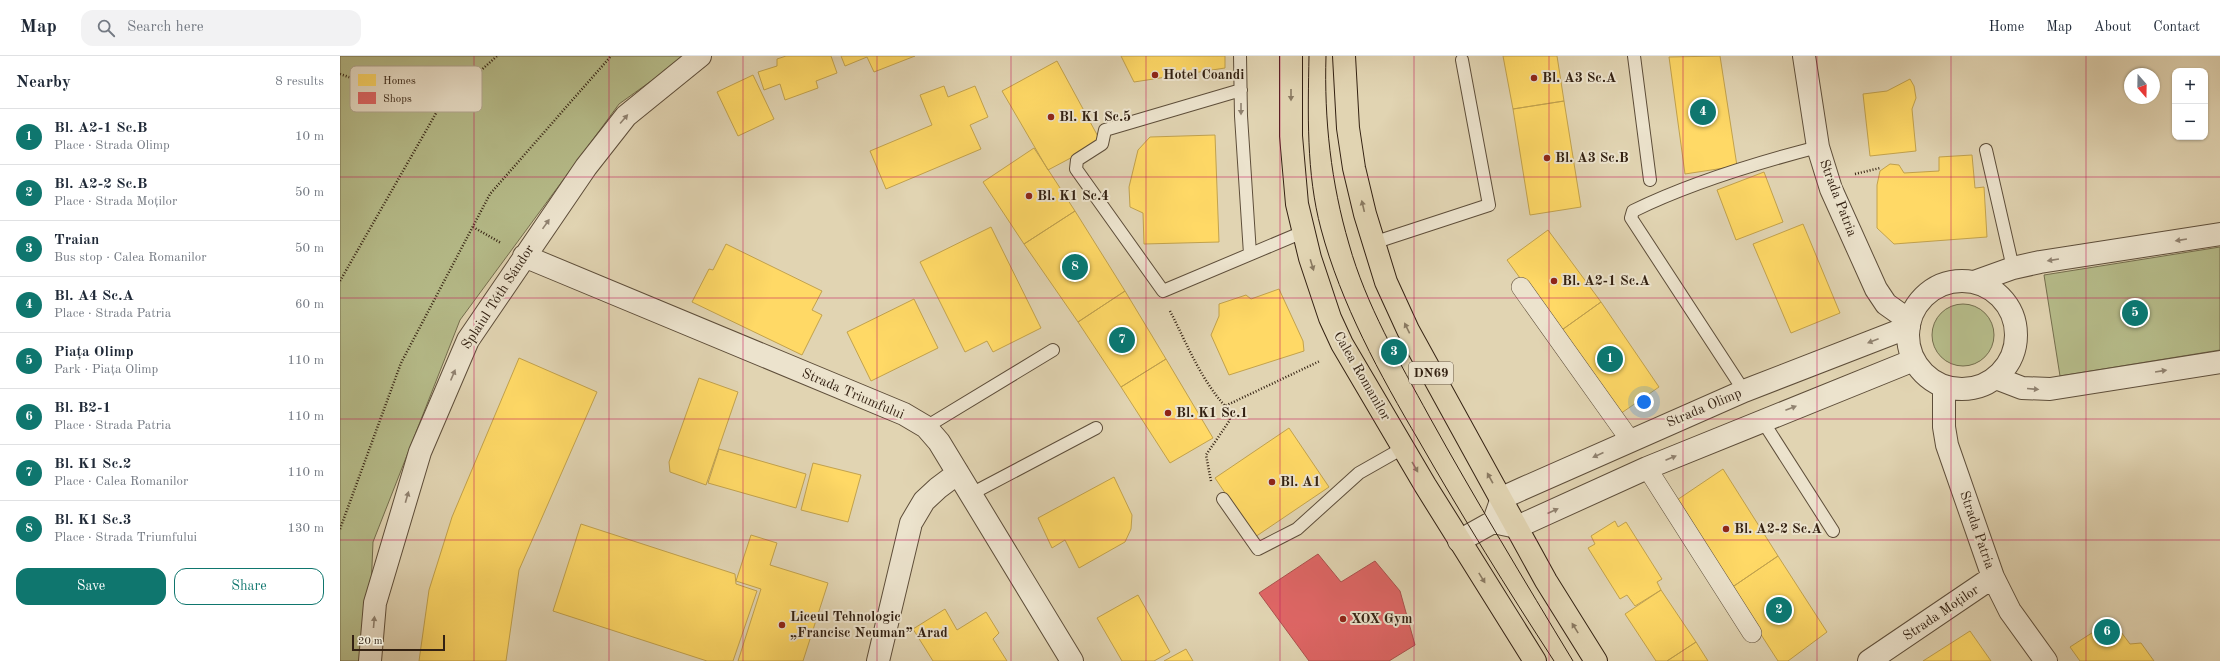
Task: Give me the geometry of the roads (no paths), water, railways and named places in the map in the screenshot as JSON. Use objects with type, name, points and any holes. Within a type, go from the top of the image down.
[{"type":"main road","name":"Calea Romanilor","points":[[1291,56],[1293,171],[1303,232],[1317,283],[1330,318],[1342,344],[1403,448],[1459,541],[1535,661]]},
{"type":"main road","name":"DN69","points":[[1344,56],[1348,128],[1354,168],[1373,244],[1386,282],[1408,330],[1546,580],[1596,661]]},
{"type":"street","name":"Splaiul Tóth Sándor","points":[[370,661],[375,603],[420,452],[468,340],[586,167],[626,116],[700,56]]},
{"type":"street","name":"Strada Patria","points":[[1804,56],[1818,147],[1831,189],[1876,289],[1886,304],[1910,324]]},
{"type":"street","points":[[1974,282],[2013,268],[2040,262],[2220,234]]},
{"type":"street","name":"Strada Triumfului","points":[[524,256],[904,414],[926,427],[939,442],[1072,661]]},
{"type":"street","points":[[1961,281],[1974,282],[1987,287],[1998,295],[2007,305],[2015,324],[2016,344],[2012,357],[2006,368],[1996,378],[1984,385],[1971,389],[1944,386],[1932,380],[1922,371],[1914,360],[1909,347],[1910,324],[1920,303],[1935,289],[1961,281]]},
{"type":"street","points":[[1521,287],[1630,440]]},
{"type":"street","name":"Strada Olimp","points":[[1502,498],[1630,440],[1744,391],[1910,324]]},
{"type":"street","points":[[1493,522],[1517,527],[1647,468],[1762,420],[1914,360]]},
{"type":"street","points":[[1996,378],[2022,388],[2050,389],[2220,362]]},
{"type":"street","name":"Strada Patria","points":[[1944,386],[1944,428],[1947,445],[1993,577],[2010,611],[2046,661]]},
{"type":"street","points":[[1647,468],[1752,633]]},
{"type":"street","points":[[878,661],[911,523],[924,501],[958,473]]},
{"type":"street","points":[[1459,541],[1493,522],[1502,498]]},
{"type":"street","name":"Strada Moților","points":[[1869,661],[1993,577]]},
{"type":"lane","points":[[1240,56],[1250,254]]},
{"type":"lane","points":[[1634,56],[1650,180]]},
{"type":"lane","points":[[1373,244],[1489,205],[1462,60]]},
{"type":"lane","points":[[1241,90],[1106,130],[1102,144],[1077,160],[1076,169],[1163,291],[1303,232]]},
{"type":"lane","points":[[1744,391],[1631,218],[1633,211],[1664,196],[1708,180],[1818,147]]},
{"type":"lane","points":[[1986,150],[2013,268]]},
{"type":"lane","points":[[926,427],[1053,350]]},
{"type":"lane","points":[[1762,420],[1833,531]]},
{"type":"lane","points":[[971,494],[1096,428]]},
{"type":"lane","points":[[1223,499],[1258,549],[1297,529],[1359,473],[1403,448]]},
{"type":"tram line","points":[[1309,56],[1308,99],[1310,165],[1316,208],[1321,229],[1339,284],[1376,365],[1404,416],[1485,552],[1554,661]]},
{"type":"tram line","points":[[1326,56],[1326,103],[1333,174],[1349,244],[1364,289],[1384,332],[1446,447],[1573,661]]},
{"type":"place","name":"Hotel Coandi","points":[[1155,75]]},
{"type":"place","name":"Bl. A3 Sc.A","points":[[1534,78]]},
{"type":"place","name":"Bl. A4 Sc.A","points":[[1703,112]]},
{"type":"place","name":"Bl. K1 Sc.5","points":[[1051,117]]},
{"type":"place","name":"Bl. A3 Sc.B","points":[[1547,158]]},
{"type":"place","name":"Bl. K1 Sc.4","points":[[1029,196]]},
{"type":"place","name":"Bl. K1 Sc.3","points":[[1075,267]]},
{"type":"place","name":"Bl. A2-1 Sc.A","points":[[1554,281]]},
{"type":"place","name":"Piața Olimp","points":[[2135,313]]},
{"type":"place","name":"Bl. K1 Sc.2","points":[[1122,340]]},
{"type":"place","name":"Traian","points":[[1394,352]]},
{"type":"place","name":"Bl. A2-1 Sc.B","points":[[1610,359]]},
{"type":"place","name":"Bl. K1 Sc.1","points":[[1168,413]]},
{"type":"place","name":"Bl. A1","points":[[1272,482]]},
{"type":"place","name":"Bl. A2-2 Sc.A","points":[[1726,529]]},
{"type":"place","name":"Bl. A2-2 Sc.B","points":[[1779,610]]},
{"type":"place","name":"XOX Gym","points":[[1343,619]]},
{"type":"place","name":"Liceul Tehnologic „Francisc Neuman” Arad","points":[[782,625]]},
{"type":"place","name":"Bl. B2-1","points":[[2107,632]]}]
